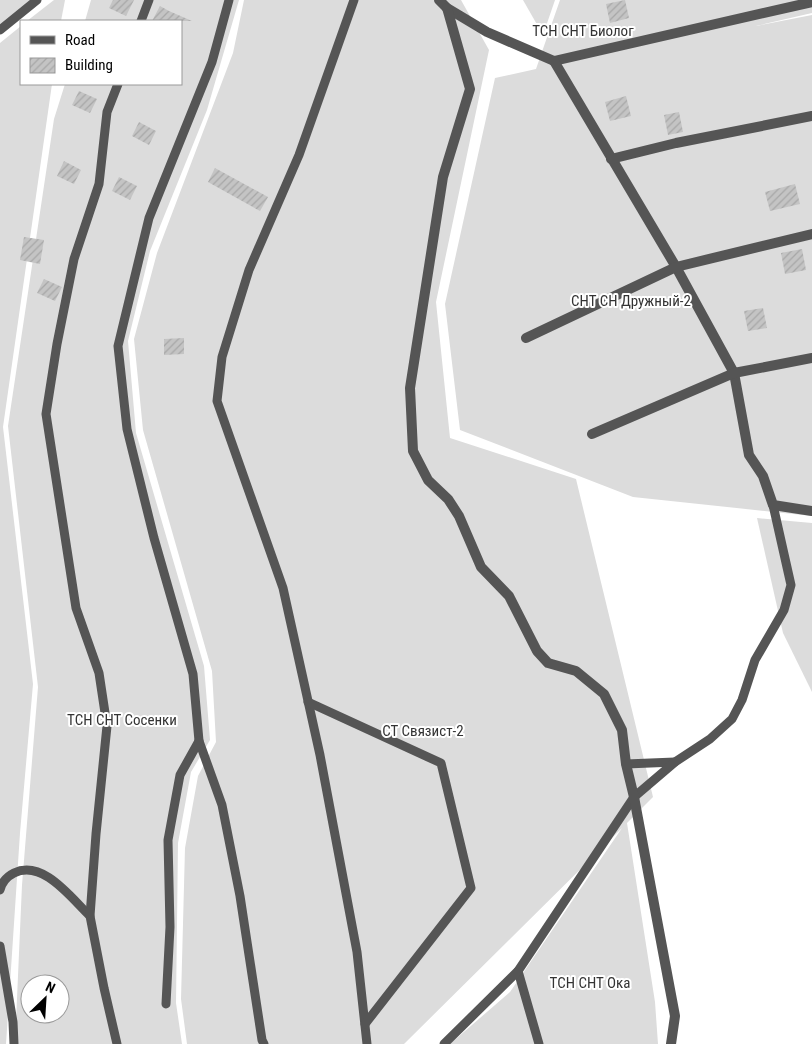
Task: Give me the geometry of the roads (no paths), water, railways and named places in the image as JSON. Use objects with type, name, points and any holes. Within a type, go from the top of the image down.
[{"type":"street","points":[[439,0],[447,8],[487,32],[554,61],[812,2]]},
{"type":"street","points":[[447,8],[470,89],[443,177],[411,379],[410,416],[413,451],[428,480],[448,499],[459,516],[481,567],[509,596],[537,651],[548,663],[576,672],[604,694],[622,730],[626,764],[634,797],[675,1016],[671,1044]]},
{"type":"street","points":[[554,61],[676,267],[734,373],[748,455],[763,476],[772,505],[812,511]]},
{"type":"street","points":[[611,159],[676,143],[812,116]]},
{"type":"street","points":[[526,338],[676,267],[812,234]]},
{"type":"street","points":[[592,434],[734,373],[812,358]]},
{"type":"lane","points":[[0,30],[38,0]]},
{"type":"lane","points":[[141,20],[149,0]]},
{"type":"lane","points":[[229,0],[212,62],[149,218],[118,346],[127,429],[154,538],[193,674],[199,741],[222,805],[240,896],[264,1044]]},
{"type":"lane","points":[[354,0],[298,155],[249,270],[222,357],[217,402],[282,588],[322,765],[357,952],[368,1044]]},
{"type":"lane","points":[[117,1044],[90,916],[107,726],[99,673],[76,608],[46,414],[74,259],[98,184],[107,112],[118,85]]},
{"type":"lane","points":[[444,1044],[518,971],[634,797],[675,762],[710,739],[732,719],[742,700],[755,660],[784,610],[791,585],[772,505]]},
{"type":"lane","points":[[308,702],[441,763],[471,888],[365,1024]]},
{"type":"lane","points":[[166,1004],[170,927],[168,840],[180,775],[199,741]]},
{"type":"lane","points":[[626,764],[675,762]]},
{"type":"lane","points":[[0,890],[6,878],[16,872],[28,870],[40,872],[50,877],[90,916]]},
{"type":"lane","points":[[0,946],[13,1022],[14,1044]]},
{"type":"lane","points":[[518,971],[539,1044]]},
{"type":"park label","name":"ТСН СНТ Биолог","points":[[583,31]]},
{"type":"park label","name":"СНТ СН Дружный-2","points":[[631,301]]},
{"type":"park label","name":"ТСН СНТ Сосенки","points":[[122,720]]},
{"type":"park label","name":"СТ Связист-2","points":[[423,731]]},
{"type":"park label","name":"ТСН СНТ Ока","points":[[590,983]]}]
